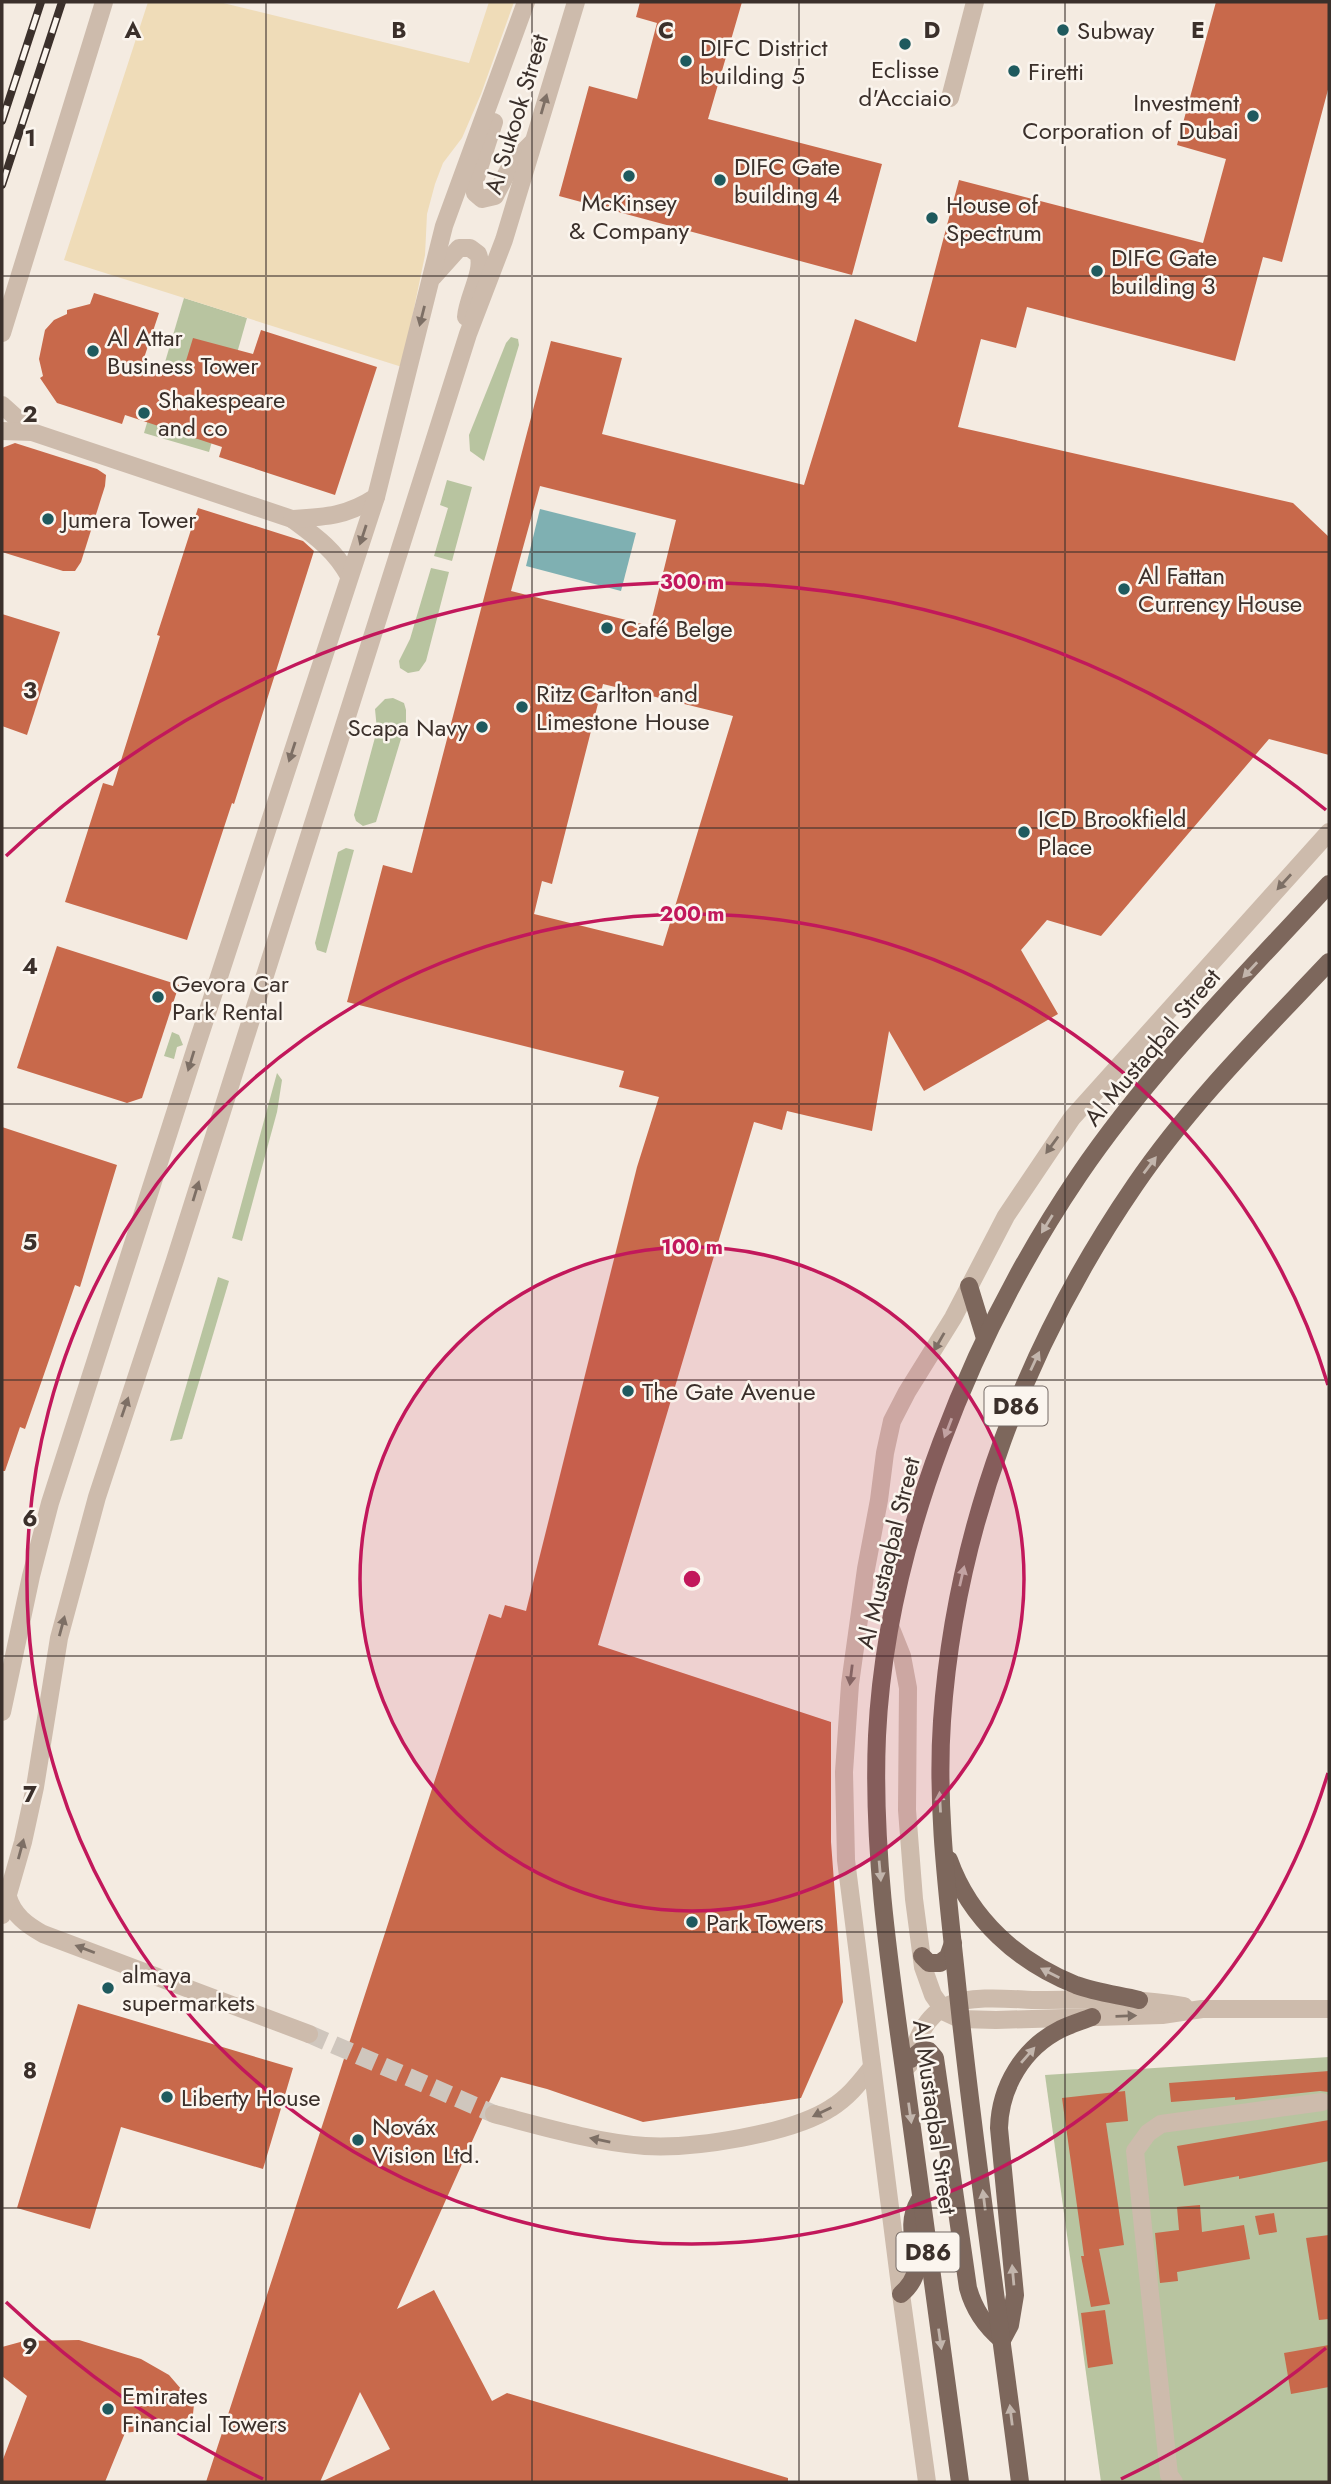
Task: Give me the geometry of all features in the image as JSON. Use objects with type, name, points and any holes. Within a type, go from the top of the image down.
[{"type":"main road","name":"Al Mustaqbal Street","points":[[960,2482],[882,1894],[877,1828],[877,1733],[890,1626],[925,1490],[985,1338],[1045,1227],[1117,1123],[1156,1073],[1329,884]]},
{"type":"main road","name":"Al Mustaqbal Street","points":[[1020,2482],[960,2010],[942,1840],[939,1781],[942,1722],[956,1604],[985,1490],[1027,1378],[1081,1271],[1137,1182],[1219,1077],[1329,962]]},
{"type":"main road","points":[[969,1286],[985,1338]]},
{"type":"main road","points":[[942,1840],[954,1873],[970,1903],[992,1930],[1017,1953],[1047,1972],[1078,1986],[1139,2000]]},
{"type":"main road","points":[[922,1955],[929,1963],[940,1964],[948,1957],[953,1943]]},
{"type":"main road","points":[[911,2059],[922,2050],[929,2050],[936,2057],[968,2288],[984,2322],[1002,2340],[1010,2325],[1015,2295],[999,2128],[1002,2101],[1017,2070],[1037,2046],[1063,2028],[1093,2017]]},
{"type":"main road","points":[[901,2294],[917,2273],[912,2218],[921,2198]]},
{"type":"street","points":[[2,333],[104,2]]},
{"type":"street","name":"Al Sukook Street","points":[[3,1703],[33,1563],[50,1503],[376,497],[444,226],[526,2]]},
{"type":"street","name":"Al Sukook Street","points":[[468,334],[504,240],[576,2]]},
{"type":"street","points":[[950,98],[975,2]]},
{"type":"street","points":[[514,35],[516,53],[474,184],[478,197],[487,200],[495,196],[512,163],[533,142]]},
{"type":"street","points":[[2,1915],[35,1787],[59,1638],[94,1508],[468,334],[466,314],[481,263],[478,254],[470,248],[459,248],[431,278]]},
{"type":"street","points":[[2,405],[32,432]]},
{"type":"street","points":[[2,431],[32,432],[292,519],[328,546],[349,576]]},
{"type":"street","points":[[292,519],[340,515],[376,497]]},
{"type":"street","points":[[927,2482],[846,1860],[844,1772],[852,1662],[892,1421],[906,1392],[935,1349],[1006,1216],[1072,1118],[1329,832]]},
{"type":"street","points":[[890,1626],[902,1656],[908,1688],[907,1821],[922,1955],[928,1981],[942,2009]]},
{"type":"street","points":[[8,1897],[10,1907],[20,1918],[43,1934],[309,2034]]},
{"type":"street","points":[[960,2010],[995,1999],[1139,2000],[1202,2009],[1329,2009]]},
{"type":"street","points":[[905,2080],[925,2026],[942,2009],[1093,2017],[1162,2015],[1202,2009]]},
{"type":"street","points":[[494,2115],[613,2142],[647,2146],[684,2145],[754,2134],[804,2120],[830,2109],[853,2091],[872,2067]]},
{"type":"street","points":[[1174,2482],[1169,2475],[1135,2151],[1147,2133],[1161,2124],[1322,2102]]},
{"type":"green space","points":[[184,298],[247,318],[209,452],[144,433]]},
{"type":"green space","points":[[511,337],[518,339],[519,345],[484,461],[470,451],[469,435],[506,343]]},
{"type":"green space","points":[[447,480],[472,487],[452,561],[434,556],[448,508],[440,505]]},
{"type":"green space","points":[[431,568],[449,572],[426,661],[419,671],[408,673],[400,668],[399,661],[410,639]]},
{"type":"green space","points":[[393,698],[404,703],[406,722],[376,822],[363,826],[356,821],[354,815],[377,730],[375,709],[385,699]]},
{"type":"green space","points":[[346,848],[354,850],[326,953],[317,950],[315,943],[338,852]]},
{"type":"green space","points":[[172,1032],[179,1035],[183,1045],[177,1047],[174,1059],[164,1056]]},
{"type":"green space","points":[[277,1073],[282,1080],[277,1112],[242,1241],[232,1238]]},
{"type":"green space","points":[[218,1277],[229,1281],[182,1439],[170,1441]]},
{"type":"green space","points":[[1329,2057],[1329,2482],[1101,2482],[1045,2075]]},
{"type":"sand","points":[[148,2],[219,2],[469,63],[489,2],[514,2],[462,138],[443,163],[435,184],[427,214],[425,255],[402,367],[64,260]]},
{"type":"water","points":[[540,509],[636,533],[621,591],[526,566]]},
{"type":"building","name":"DIFC Gate building 4","points":[[640,2],[742,2],[708,119],[882,164],[852,275],[559,196],[589,86],[637,99],[657,23],[636,17]]},
{"type":"building","points":[[1216,2],[1329,2],[1329,86],[1282,262],[1263,257],[1235,361],[1027,307],[1016,348],[981,339],[958,427],[1293,503],[1329,537],[1329,755],[1269,739],[1101,936],[1047,920],[1021,950],[1058,1014],[924,1091],[889,1031],[872,1131],[787,1111],[782,1130],[754,1122],[598,1645],[831,1722],[831,1842],[843,2002],[801,2098],[643,2122],[547,2089],[501,2077],[483,2110],[483,2117],[397,2309],[434,2290],[492,2401],[507,2393],[788,2478],[788,2482],[321,2482],[390,2449],[360,2392],[320,2482],[206,2482],[489,1614],[501,1618],[505,1605],[526,1611],[637,1167],[659,1097],[619,1087],[624,1071],[347,1002],[383,865],[412,873],[551,341],[622,358],[602,434],[804,485],[855,319],[916,342],[959,180],[1203,243],[1226,159],[1177,145]],"holes":[[[540,486],[676,520],[650,626],[511,591]],[[603,684],[733,716],[663,946],[534,914],[542,881],[552,884]]]},
{"type":"building","points":[[94,293],[159,313],[143,361],[182,374],[193,338],[253,354],[261,330],[377,367],[335,495],[219,457],[222,447],[125,415],[122,424],[57,403],[40,378],[43,376],[39,359],[45,330],[54,320],[67,314],[67,310],[90,304]]},
{"type":"building","name":"Jumera Tower","points":[[15,443],[97,469],[106,475],[81,562],[75,571],[63,571],[2,552],[2,448]]},
{"type":"building","points":[[198,508],[303,541],[314,551],[234,804],[232,803],[187,940],[65,902],[103,783],[113,786]]},
{"type":"building","points":[[2,614],[60,632],[27,735],[2,726]]},
{"type":"building","points":[[57,946],[179,985],[142,1098],[127,1103],[17,1068]]},
{"type":"building","points":[[2,1127],[117,1165],[80,1287],[75,1285],[25,1429],[20,1427],[5,1471],[2,1471]]},
{"type":"building","name":"Liberty House","points":[[78,2004],[293,2068],[263,2169],[121,2127],[90,2229],[17,2208]]},
{"type":"building","points":[[1329,2071],[1329,2092],[1171,2102],[1169,2083]]},
{"type":"building","points":[[1125,2091],[1128,2121],[1106,2123],[1124,2245],[1099,2249],[1110,2304],[1091,2307],[1081,2256],[1084,2256],[1062,2098]]},
{"type":"building","points":[[1329,2120],[1329,2161],[1239,2179],[1239,2176],[1184,2186],[1177,2146]]},
{"type":"building","points":[[1200,2205],[1202,2232],[1244,2225],[1250,2259],[1177,2272],[1178,2281],[1160,2283],[1155,2233],[1179,2230],[1177,2207]]},
{"type":"building","points":[[1274,2213],[1277,2232],[1259,2235],[1255,2216]]},
{"type":"building","points":[[1329,2235],[1329,2319],[1319,2320],[1306,2238]]},
{"type":"building","points":[[1105,2310],[1113,2364],[1088,2368],[1081,2313]]},
{"type":"building","name":"Emirates Financial Towers","points":[[79,2340],[141,2359],[169,2375],[194,2404],[193,2414],[175,2426],[125,2433],[105,2482],[2,2482],[2,2462],[27,2396],[2,2376],[2,2347],[24,2341]]},
{"type":"building","points":[[1329,2345],[1329,2387],[1291,2394],[1284,2353]]},
{"type":"tunnel","points":[[309,2034],[494,2114]]},
{"type":"railway","points":[[2,121],[41,2]]},
{"type":"railway","points":[[2,185],[62,2]]},
{"type":"place","name":"Subway","points":[[1063,30]]},
{"type":"place","name":"Eclisse d'Acciaio","points":[[905,44]]},
{"type":"place","name":"DIFC District building 5","points":[[686,61]]},
{"type":"place","name":"Firetti","points":[[1014,71]]},
{"type":"place","name":"Investment Corporation of Dubai","points":[[1253,116]]},
{"type":"place","name":"McKinsey & Company","points":[[629,176]]},
{"type":"place","name":"DIFC Gate building 4","points":[[720,180]]},
{"type":"place","name":"House of Spectrum","points":[[932,218]]},
{"type":"place","name":"DIFC Gate building 3","points":[[1097,271]]},
{"type":"place","name":"Al Attar Business Tower","points":[[93,351]]},
{"type":"place","name":"Shakespeare and co","points":[[144,413]]},
{"type":"place","name":"Jumera Tower","points":[[48,519]]},
{"type":"place","name":"Al Fattan Currency House","points":[[1124,589]]},
{"type":"place","name":"Café Belge","points":[[607,628]]},
{"type":"place","name":"Ritz Carlton and Limestone House","points":[[522,707]]},
{"type":"place","name":"Scapa Navy","points":[[482,727]]},
{"type":"place","name":"ICD Brookfield Place","points":[[1024,832]]},
{"type":"place","name":"Gevora Car Park Rental","points":[[158,997]]},
{"type":"place","name":"The Gate Avenue","points":[[628,1391]]},
{"type":"place","name":"Park Towers","points":[[692,1922]]},
{"type":"place","name":"almaya supermarkets","points":[[108,1988]]},
{"type":"place","name":"Liberty House","points":[[167,2097]]},
{"type":"place","name":"Nováx Vision Ltd.","points":[[358,2140]]},
{"type":"place","name":"Emirates Financial Towers","points":[[108,2409]]}]
